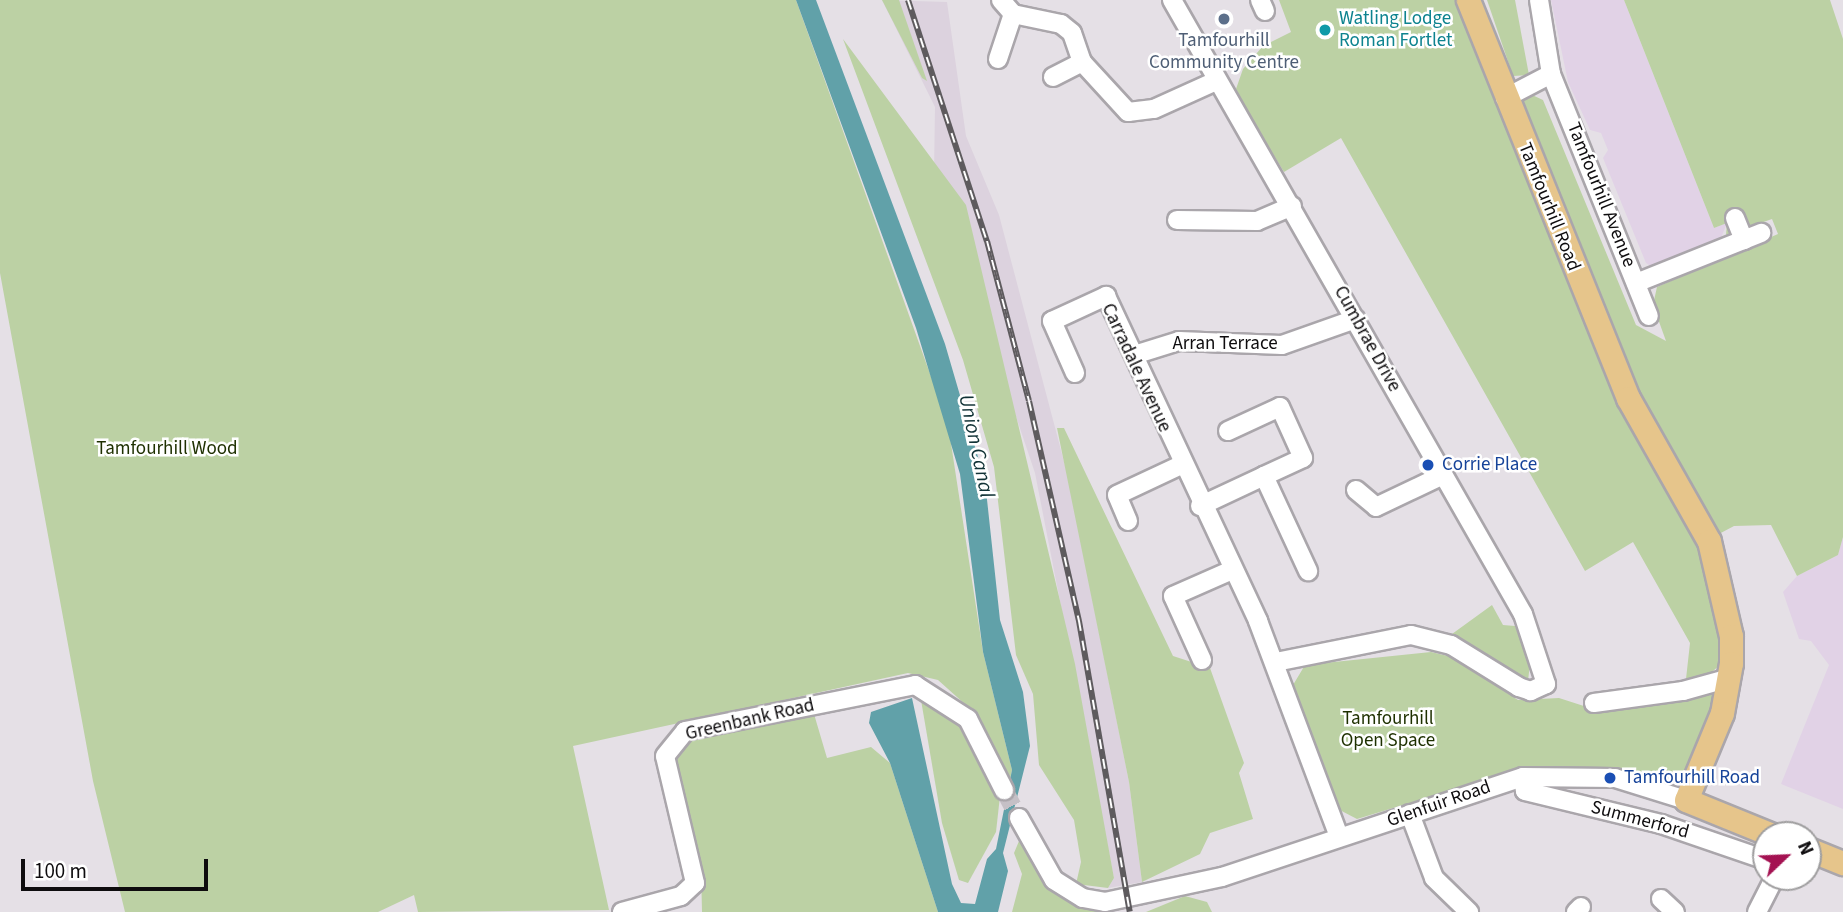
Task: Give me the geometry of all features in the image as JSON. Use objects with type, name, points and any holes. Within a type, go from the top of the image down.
[{"type":"main road","name":"Tamfourhill Road","points":[[1468,0],[1505,98],[1628,398],[1709,541],[1731,635],[1730,678],[1722,713],[1686,800]]},
{"type":"main road","name":"Glenfuir Road","points":[[1686,800],[1752,827]]},
{"type":"main road","points":[[1822,855],[1843,863]]},
{"type":"street","points":[[1001,0],[1013,14],[1061,24],[1082,62],[1128,112],[1154,109],[1216,81]]},
{"type":"street","name":"Cumbrae Drive","points":[[1172,0],[1523,614],[1546,684],[1531,691],[1518,687],[1451,645],[1421,636],[1276,662]]},
{"type":"street","name":"Tamfourhill Avenue","points":[[1539,0],[1552,74],[1649,316]]},
{"type":"street","points":[[998,59],[1013,14]]},
{"type":"street","points":[[1053,77],[1082,62]]},
{"type":"street","points":[[1505,98],[1552,74]]},
{"type":"street","points":[[1177,220],[1257,222],[1292,206]]},
{"type":"street","points":[[1735,218],[1744,240]]},
{"type":"street","points":[[1636,283],[1761,233]]},
{"type":"street","name":"Carradale Avenue","points":[[1074,373],[1052,321],[1106,296],[1181,466],[1276,662],[1339,837]]},
{"type":"street","name":"Arran Terrace","points":[[1134,355],[1179,341],[1282,345],[1356,319]]},
{"type":"street","points":[[1200,506],[1304,458],[1280,407],[1228,431]]},
{"type":"street","points":[[1128,521],[1117,495],[1181,466]]},
{"type":"street","points":[[1356,490],[1377,507],[1443,474]]},
{"type":"street","points":[[1264,476],[1308,571]]},
{"type":"street","points":[[1202,660],[1173,596],[1232,570]]},
{"type":"street","points":[[1594,703],[1683,691],[1730,678]]},
{"type":"street","name":"Greenbank Road","points":[[622,912],[681,896],[695,883],[665,756],[685,731],[915,685],[968,719],[1004,790]]},
{"type":"street","name":"Glenfuir Road","points":[[1019,818],[1054,880],[1083,898],[1105,902],[1212,880],[1523,777],[1615,778],[1686,800]]},
{"type":"street","name":"Summerford","points":[[1523,777],[1525,791],[1661,824],[1752,855]]},
{"type":"street","points":[[1410,814],[1434,878],[1469,912]]},
{"type":"street","points":[[1756,912],[1767,891]]},
{"type":"street","points":[[1661,899],[1675,912]]},
{"type":"shaded area","points":[[882,0],[947,2],[966,136],[999,215],[1067,473],[1129,782],[1142,882],[1108,888],[1114,878],[1035,473],[934,173],[935,107]]},
{"type":"shaded area","points":[[1551,0],[1624,0],[1714,228],[1727,223],[1719,243],[1654,268],[1646,263],[1603,158],[1608,150],[1601,133],[1590,130],[1568,82]]},
{"type":"shaded area","points":[[1843,537],[1843,809],[1781,784],[1829,665],[1811,641],[1799,639],[1783,592],[1797,576],[1838,555]]},
{"type":"green space","name":"Tamfourhill Wood","points":[[0,0],[796,0],[948,424],[983,652],[1012,770],[1009,784],[967,706],[938,680],[908,673],[573,746],[609,910],[418,912],[414,895],[378,912],[125,912],[93,781],[0,273]]},
{"type":"green space","points":[[882,0],[899,0],[927,81],[922,78]]},
{"type":"green space","points":[[1279,0],[1456,0],[1626,422],[1695,533],[1720,606],[1721,664],[1704,679],[1685,688],[1690,643],[1633,542],[1585,571],[1341,138],[1284,172],[1236,89],[1243,69],[1263,46],[1291,32]]},
{"type":"green space","points":[[1487,0],[1515,0],[1529,75],[1513,76]]},
{"type":"green space","points":[[1624,0],[1830,0],[1843,39],[1843,537],[1838,555],[1797,576],[1771,525],[1734,526],[1717,535],[1632,392],[1518,100],[1530,94],[1543,100],[1636,325],[1666,341],[1653,305],[1657,287],[1778,234],[1772,219],[1726,235],[1727,223],[1714,228]]},
{"type":"green space","points":[[843,39],[966,205],[1075,664],[1114,878],[1108,888],[1076,884],[1081,862],[1074,820],[1039,765],[1033,694],[1016,655],[994,467],[963,360]]},
{"type":"green space","points":[[1057,428],[1064,428],[1173,656],[1210,668],[1244,763],[1239,773],[1253,819],[1210,833],[1200,854],[1142,882],[1129,782]]},
{"type":"green space","points":[[1492,605],[1503,625],[1515,626],[1530,664],[1528,681],[1467,650],[1452,634]]},
{"type":"green space","name":"Tamfourhill Open Space","points":[[1431,652],[1452,657],[1518,700],[1559,698],[1590,708],[1714,688],[1712,704],[1683,774],[1660,785],[1584,768],[1508,773],[1357,819],[1334,807],[1293,685],[1305,665]]},
{"type":"green space","points":[[921,700],[958,719],[1000,796],[996,832],[968,883],[959,880],[942,823]]},
{"type":"green space","points":[[814,714],[827,758],[871,747],[890,763],[938,912],[702,912],[701,869],[674,753],[687,738]]},
{"type":"green space","points":[[1019,841],[1062,898],[1099,912],[1012,912],[1022,874],[1014,853]]},
{"type":"green space","points":[[1185,896],[1207,902],[1212,912],[1146,912]]},
{"type":"water","points":[[796,0],[816,0],[945,344],[985,481],[1000,620],[1023,692],[1030,746],[1003,853],[1008,871],[998,912],[938,912],[890,763],[869,723],[871,712],[912,698],[952,884],[961,903],[975,904],[987,859],[996,849],[1012,770],[983,652],[960,474],[916,328]]},
{"type":"tunnel","points":[[1004,790],[1019,818]]},
{"type":"railway","points":[[908,0],[987,241],[1029,401],[1079,621],[1130,912]]},
{"type":"place","name":"Tamfourhill Community Centre","points":[[1224,19]]},
{"type":"place","name":"Watling Lodge Roman Fortlet","points":[[1325,30]]},
{"type":"place","name":"Corrie Place","points":[[1428,465]]},
{"type":"place","name":"Tamfourhill Road","points":[[1610,778]]},
{"type":"water label","name":"Union Canal","points":[[977,446]]}]
